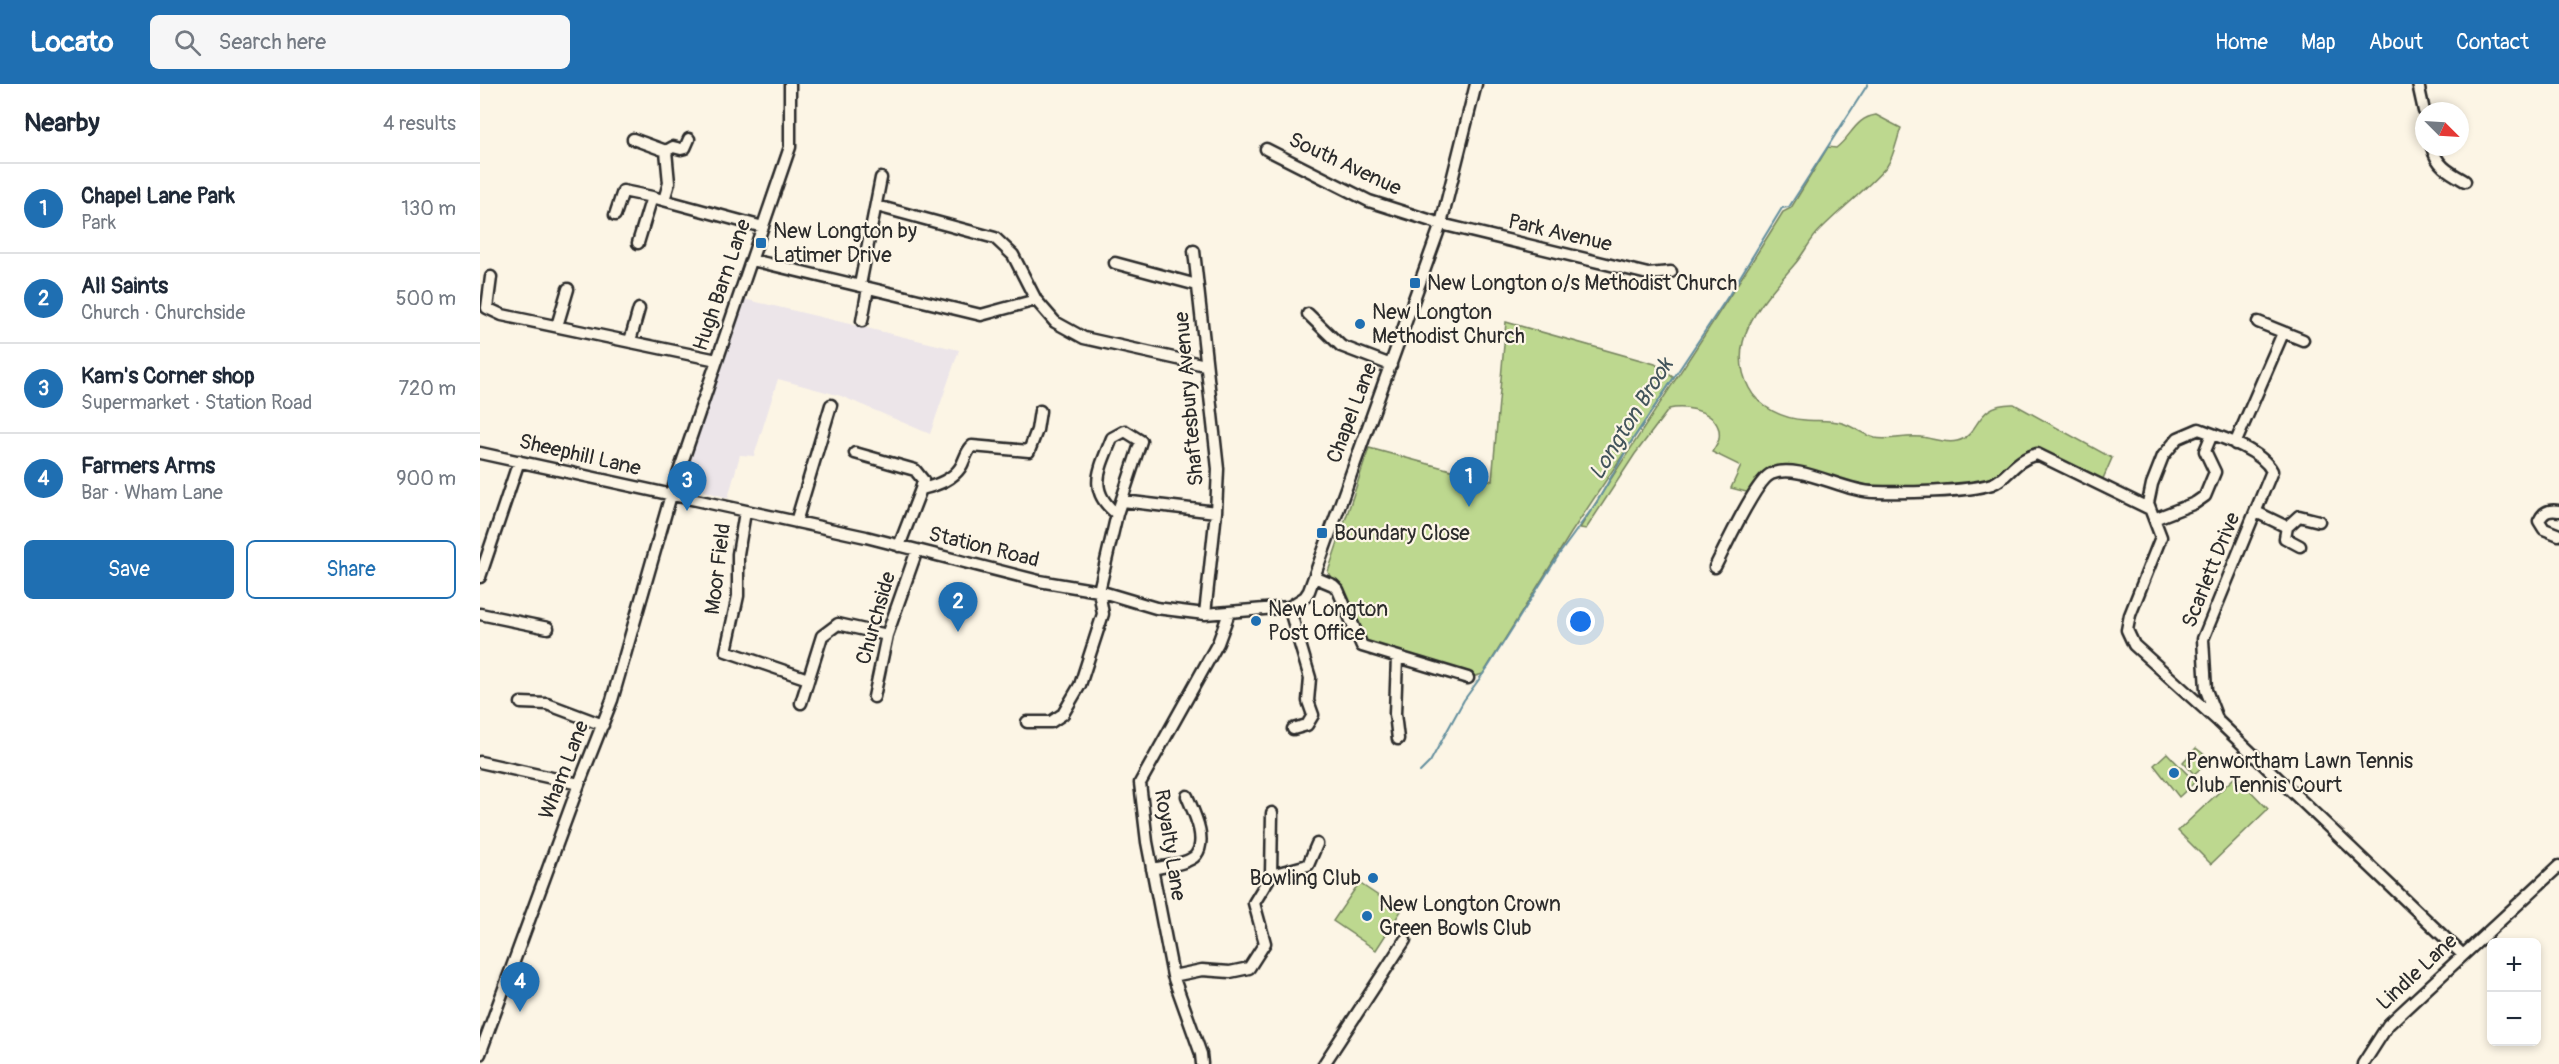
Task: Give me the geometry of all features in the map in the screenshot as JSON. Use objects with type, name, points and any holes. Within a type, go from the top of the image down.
[{"type":"street","name":"Hugh Barn Lane","points":[[670,495],[790,147],[790,84]]},
{"type":"street","name":"Chapel Lane","points":[[1289,607],[1305,597],[1314,577],[1338,505],[1391,365],[1441,224],[1476,84]]},
{"type":"street","points":[[2418,84],[2422,102]]},
{"type":"street","points":[[633,139],[681,149],[685,148],[689,139]]},
{"type":"street","points":[[664,200],[669,183],[668,147]]},
{"type":"street","name":"South Avenue","points":[[1266,149],[1369,201],[1441,224]]},
{"type":"street","points":[[2434,156],[2443,168],[2465,181]]},
{"type":"street","points":[[862,321],[864,286],[881,178]]},
{"type":"street","points":[[615,216],[623,191],[763,227]]},
{"type":"street","points":[[638,243],[647,196]]},
{"type":"street","points":[[877,206],[995,238],[1013,255],[1036,300],[1055,322],[1084,339],[1205,366]]},
{"type":"street","name":"Park Avenue","points":[[1441,224],[1648,274],[1671,272]]},
{"type":"street","name":"Shaftesbury Avenue","points":[[1194,251],[1218,469],[1216,512],[1205,614]]},
{"type":"street","points":[[752,260],[981,315],[1036,300]]},
{"type":"street","points":[[1115,263],[1197,285]]},
{"type":"street","points":[[490,278],[488,308],[502,315],[717,360]]},
{"type":"street","points":[[557,326],[568,289]]},
{"type":"street","points":[[630,342],[639,309]]},
{"type":"street","points":[[1308,314],[1341,346],[1391,365]]},
{"type":"street","points":[[2258,322],[2303,340]]},
{"type":"street","points":[[2283,333],[2235,444],[2199,429],[2178,438],[2163,456],[2152,484],[2148,503],[2161,537],[2130,615],[2127,630],[2134,645],[2150,662],[2218,721],[2463,955]]},
{"type":"street","points":[[796,522],[831,405]]},
{"type":"street","points":[[921,489],[935,486],[953,475],[960,468],[972,446],[1029,451],[1037,430],[1040,411]]},
{"type":"street","points":[[1027,722],[1051,722],[1063,714],[1080,685],[1103,614],[1099,591],[1117,514],[1141,441],[1125,431],[1112,438],[1096,479],[1105,504],[1117,514]]},
{"type":"street","points":[[1715,567],[1751,500],[1766,477],[1776,472],[1799,473],[1871,493],[1956,489],[1977,487],[1999,481],[2015,464],[2025,457],[2037,454],[2152,514],[2195,503],[2205,495],[2215,472],[2205,451],[2212,434]]},
{"type":"street","name":"Scarlett Drive","points":[[2218,721],[2206,690],[2203,639],[2272,471],[2267,461],[2235,444]]},
{"type":"street","name":"Sheephill Lane","points":[[480,453],[670,495]]},
{"type":"street","points":[[855,453],[915,470],[923,480],[899,546]]},
{"type":"street","points":[[480,578],[519,461]]},
{"type":"street","name":"Station Road","points":[[670,495],[917,550],[1039,581],[1099,591],[1156,608],[1205,614],[1289,607]]},
{"type":"street","name":"Wham Lane","points":[[480,1054],[579,784],[603,725],[630,641],[670,495]]},
{"type":"street","points":[[1123,501],[1216,512]]},
{"type":"street","points":[[2559,510],[2550,510],[2542,515],[2539,521],[2544,529],[2559,535]]},
{"type":"street","name":"Moor Field","points":[[745,512],[738,554],[738,596],[726,651],[808,679]]},
{"type":"street","points":[[2256,512],[2287,527]]},
{"type":"street","points":[[2300,546],[2284,538],[2287,527],[2299,516],[2319,521]]},
{"type":"street","name":"Churchside","points":[[874,697],[887,634],[917,550]]},
{"type":"street","points":[[1314,577],[1333,585],[1338,590],[1362,646],[1468,678]]},
{"type":"street","points":[[1289,607],[1310,678],[1308,701],[1313,715],[1307,725],[1293,729]]},
{"type":"street","name":"Royalty Lane","points":[[1202,1064],[1201,1054],[1173,976],[1152,869],[1140,783],[1218,643],[1229,613]]},
{"type":"street","points":[[480,614],[548,628]]},
{"type":"street","points":[[801,703],[822,636],[838,624],[887,634]]},
{"type":"street","points":[[1397,657],[1395,714],[1398,739]]},
{"type":"street","points":[[520,703],[547,704],[603,725]]},
{"type":"street","points":[[480,762],[579,784]]},
{"type":"street","points":[[1152,869],[1197,855],[1201,844],[1197,820],[1187,796]]},
{"type":"street","points":[[1173,976],[1202,970],[1230,972],[1249,968],[1265,944],[1254,903],[1271,875],[1272,813]]},
{"type":"street","points":[[1271,875],[1308,865],[1317,844]]},
{"type":"street","name":"Lindle Lane","points":[[2363,1064],[2388,1025],[2559,866]]},
{"type":"street","points":[[1324,1064],[1405,940]]},
{"type":"shaded area","points":[[744,299],[959,350],[930,434],[841,396],[778,379],[754,456],[740,455],[728,498],[681,484]]},
{"type":"green space","points":[[1876,115],[1901,128],[1887,166],[1817,233],[1798,261],[1760,307],[1744,337],[1741,353],[1743,370],[1753,395],[1766,407],[1781,415],[1797,419],[1842,423],[1871,437],[1880,439],[1915,437],[1952,442],[1965,438],[1984,414],[1991,409],[2014,404],[2112,458],[2102,481],[2040,452],[2000,476],[1980,484],[1872,490],[1784,467],[1771,468],[1750,493],[1731,488],[1741,466],[1712,452],[1719,439],[1716,423],[1703,412],[1677,408],[1669,409],[1635,454],[1586,529],[1580,528],[1783,212],[1791,208],[1828,147],[1836,148],[1858,124]]},
{"type":"green space","points":[[1506,322],[1655,364],[1674,378],[1571,533],[1483,674],[1468,678],[1366,648],[1328,572],[1369,448],[1492,481]]},
{"type":"green space","points":[[2196,748],[2211,760],[2194,774],[2183,762]]},
{"type":"green space","name":"Penwortham Lawn Tennis Club Tennis Court","points":[[2167,753],[2195,782],[2179,797],[2154,765]]},
{"type":"green space","points":[[2236,776],[2268,809],[2211,864],[2178,831]]},
{"type":"green space","name":"New Longton Crown Green Bowls Club","points":[[1359,883],[1401,911],[1376,950],[1333,921]]},
{"type":"waterway","name":"Longton Brook","points":[[1420,772],[1430,762],[1464,700],[1488,667],[1560,553],[1597,502],[1631,442],[1729,295],[1782,208],[1789,207],[1868,84]]},
{"type":"place","name":"New Longton by Latimer Drive","points":[[761,243]]},
{"type":"place","name":"New Longton o/s Methodist Church","points":[[1415,283]]},
{"type":"place","name":"New Longton Methodist Church","points":[[1360,324]]},
{"type":"place","name":"Chapel Lane Park","points":[[1469,507]]},
{"type":"place","name":"Kam's Corner shop","points":[[687,511]]},
{"type":"place","name":"Boundary Close","points":[[1322,533]]},
{"type":"place","name":"New Longton Post Office","points":[[1256,621]]},
{"type":"place","name":"All Saints","points":[[958,632]]},
{"type":"place","name":"Penwortham Lawn Tennis Club Tennis Court","points":[[2174,773]]},
{"type":"place","name":"Bowling Club","points":[[1373,878]]},
{"type":"place","name":"New Longton Crown Green Bowls Club","points":[[1367,916]]},
{"type":"place","name":"Farmers Arms","points":[[520,1012]]}]
